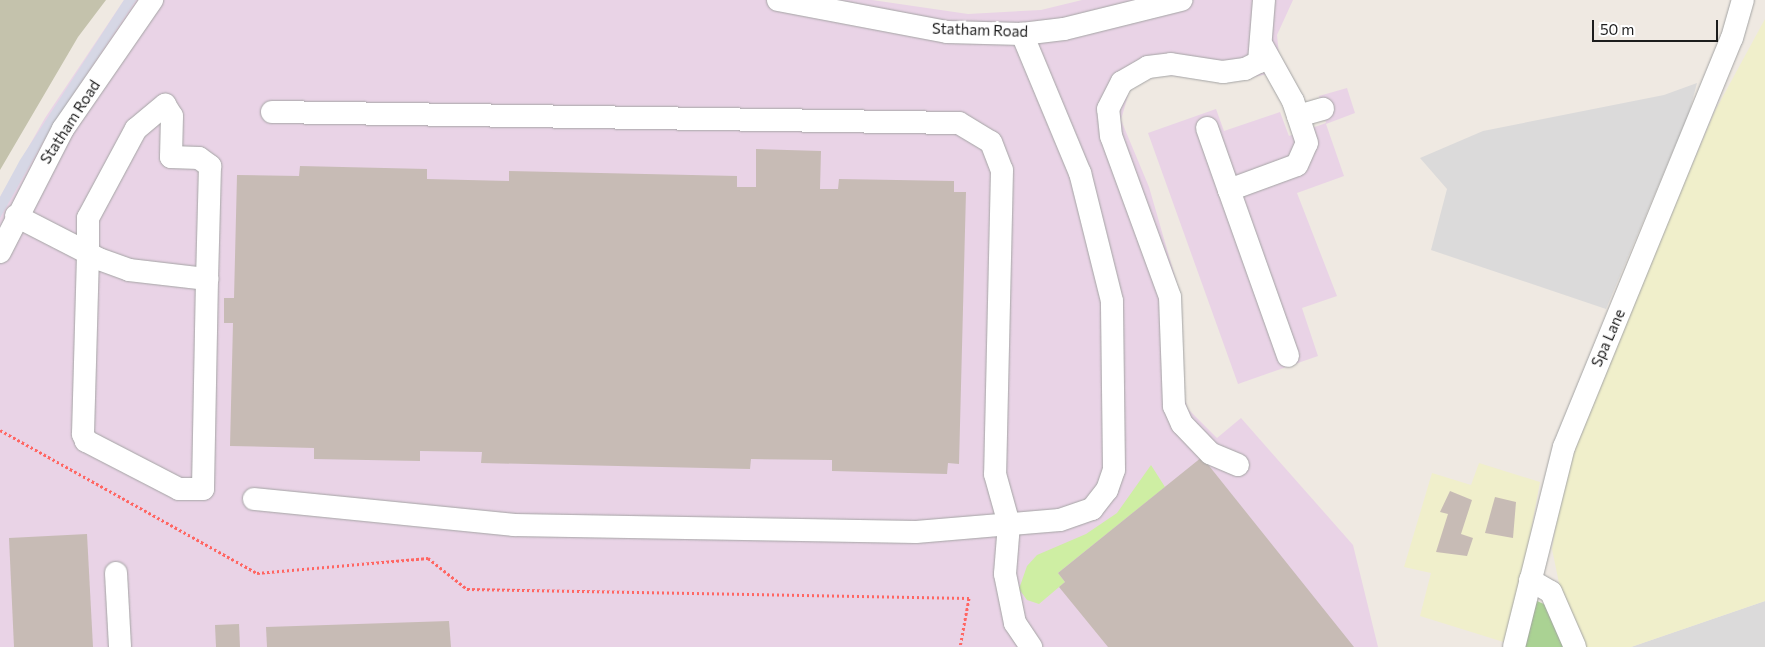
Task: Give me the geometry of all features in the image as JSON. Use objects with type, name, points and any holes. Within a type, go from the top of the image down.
[{"type":"street","name":"Statham Road","points":[[0,252],[16,216],[63,129],[152,0]]},
{"type":"street","name":"Statham Road","points":[[778,0],[947,32],[1022,34],[1064,29],[1181,0]]},
{"type":"street","points":[[1238,464],[1210,454],[1182,424],[1174,406],[1170,297],[1111,136],[1108,109],[1122,82],[1148,67],[1245,70],[1259,62],[1263,47],[1264,0]]},
{"type":"street","name":"Spa Lane","points":[[1514,647],[1554,475],[1579,404],[1732,38],[1743,0]]},
{"type":"street","name":"Spa Lane","points":[[1732,38],[1760,0]]},
{"type":"street","points":[[254,498],[514,525],[916,532],[1060,520],[1092,509],[1107,490],[1114,470],[1112,301],[1080,173],[1022,34]]},
{"type":"street","points":[[1229,190],[1297,165],[1307,143],[1298,116],[1263,47]]},
{"type":"street","points":[[165,105],[172,116],[171,158],[199,158],[210,166],[207,279],[203,489],[179,489],[86,441],[83,434],[88,253],[93,203],[136,129],[165,105]]},
{"type":"street","points":[[1298,116],[1323,109]]},
{"type":"street","points":[[272,112],[959,123],[991,142],[1002,170],[996,474],[1009,524],[1004,574],[1016,623],[1031,647]]},
{"type":"street","points":[[1207,128],[1288,356]]},
{"type":"street","points":[[16,216],[88,253],[153,276],[207,279]]},
{"type":"street","points":[[116,573],[120,647]]},
{"type":"street","points":[[1530,580],[1551,592],[1575,647]]},
{"type":"path","points":[[0,430],[257,573],[428,558],[468,589],[969,598],[960,647]]},
{"type":"shaded area","points":[[0,0],[106,0],[78,37],[0,170]]},
{"type":"shaded area","points":[[124,0],[872,0],[968,14],[1041,10],[1082,0],[1293,0],[1277,35],[1279,54],[1289,70],[1228,82],[1156,74],[1130,88],[1121,120],[1149,187],[1180,294],[1181,388],[1188,409],[1217,438],[1241,418],[1353,545],[1378,647],[0,647],[0,197],[45,118]]},
{"type":"shaded area","points":[[124,0],[136,0],[53,124],[0,218],[0,197],[20,160]]},
{"type":"shaded area","points":[[1697,83],[1689,113],[1606,309],[1431,250],[1447,189],[1420,158],[1483,131],[1664,95]]},
{"type":"shaded area","points":[[1347,88],[1355,113],[1326,124],[1344,176],[1297,193],[1337,296],[1302,308],[1318,356],[1238,384],[1148,133],[1216,109],[1224,131],[1280,112],[1289,136],[1326,123],[1319,96]]},
{"type":"shaded area","points":[[1765,601],[1765,647],[1631,647]]},
{"type":"green space","points":[[1765,19],[1765,601],[1631,647],[1583,647],[1559,583],[1552,549],[1562,488],[1594,394],[1715,111]]},
{"type":"green space","points":[[1479,463],[1540,482],[1510,644],[1420,616],[1431,573],[1404,567],[1432,473],[1471,485]]},
{"type":"green space","points":[[1151,465],[1165,487],[1058,573],[1065,582],[1039,604],[1027,600],[1019,589],[1027,566],[1037,555],[1086,534],[1117,513]]},
{"type":"green space","points":[[1537,601],[1546,605],[1572,647],[1523,647]]},
{"type":"building","points":[[756,149],[821,151],[820,189],[838,189],[839,179],[954,181],[954,192],[966,192],[959,464],[948,463],[947,474],[832,471],[832,460],[751,459],[750,469],[481,463],[482,452],[420,451],[420,461],[314,459],[314,448],[230,446],[233,323],[224,323],[224,298],[234,298],[237,175],[299,176],[300,166],[427,169],[427,179],[509,181],[509,171],[737,176],[737,187],[756,187]]},
{"type":"building","points":[[1202,457],[1354,647],[1108,647],[1059,587],[1065,582],[1058,573]]},
{"type":"building","points":[[1450,491],[1472,500],[1461,534],[1473,538],[1467,556],[1436,552],[1448,514],[1440,512]]},
{"type":"building","points":[[1495,497],[1516,502],[1513,538],[1485,533]]},
{"type":"building","points":[[87,534],[93,647],[14,647],[9,538]]},
{"type":"building","points":[[449,621],[451,647],[267,647],[266,627]]},
{"type":"building","points":[[239,624],[240,647],[216,647],[215,625]]}]
